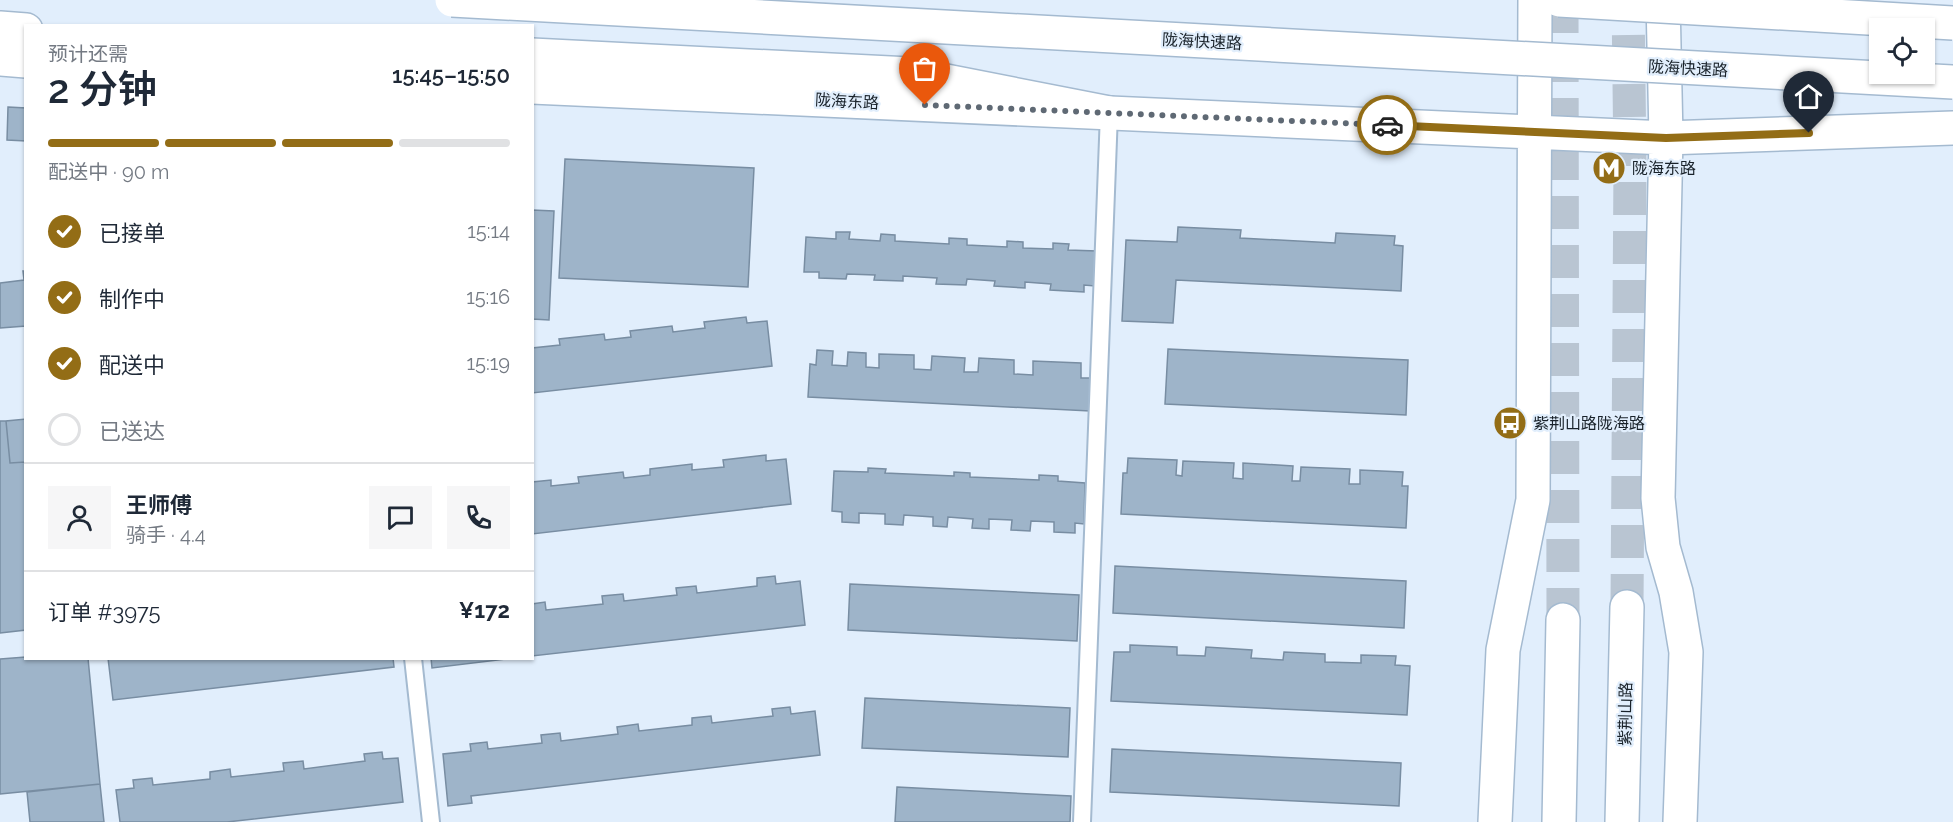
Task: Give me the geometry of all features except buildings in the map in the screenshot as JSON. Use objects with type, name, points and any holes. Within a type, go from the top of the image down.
[{"type":"main road","name":"陇海快速路","points":[[452,0],[1953,82]]},
{"type":"main road","points":[[1496,822],[1503,650],[1533,500],[1535,0]]},
{"type":"main road","points":[[1559,0],[1953,23]]},
{"type":"main road","points":[[1663,0],[1666,138],[1658,498],[1663,547],[1676,592],[1686,652],[1680,822]]},
{"type":"main road","points":[[0,28],[24,30]]},
{"type":"main road","points":[[534,55],[910,74],[1109,113]]},
{"type":"main road","points":[[0,59],[24,61]]},
{"type":"main road","name":"陇海东路","points":[[534,87],[1666,138],[1953,128]]},
{"type":"main road","name":"紫荆山路","points":[[1622,822],[1627,607]]},
{"type":"main road","points":[[1559,822],[1563,620]]},
{"type":"lane","points":[[1082,822],[1109,113]]},
{"type":"lane","points":[[412,660],[431,822]]},
{"type":"tunnel","points":[[1562,0],[1563,620]]},
{"type":"tunnel","points":[[1627,607],[1630,165],[1628,0]]},
{"type":"way so far","points":[[925,105],[1387,125]]},
{"type":"place","name":"陇海东路","points":[[1609,168]]},
{"type":"place","name":"紫荆山路陇海路","points":[[1510,423]]},
{"type":"route","points":[[1387,125],[1666,138],[1809,133]]}]
